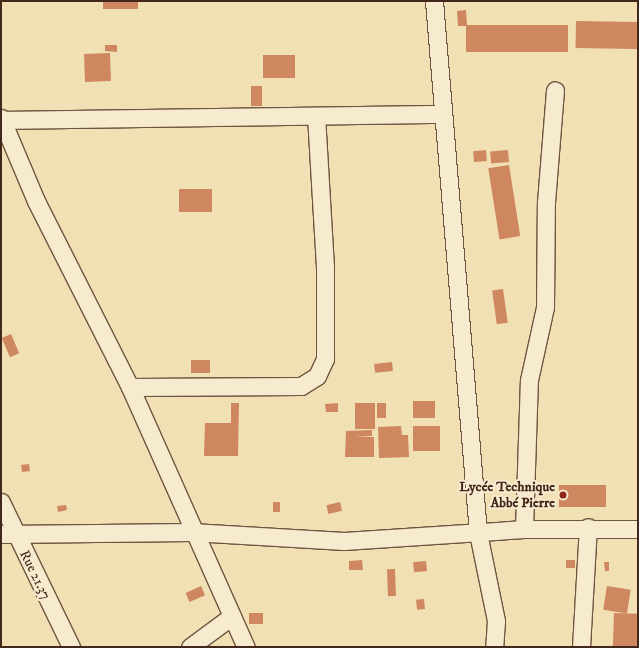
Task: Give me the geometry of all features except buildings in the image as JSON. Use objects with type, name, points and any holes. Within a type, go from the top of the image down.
[{"type":"street","points":[[434,1],[441,114],[478,533],[496,621],[494,647]]},
{"type":"street","points":[[524,529],[529,380],[545,307],[546,202],[555,90]]},
{"type":"street","points":[[246,647],[192,532],[130,387],[40,208],[1,120],[441,114]]},
{"type":"street","points":[[130,387],[301,386],[317,376],[325,358],[325,267],[316,116]]},
{"type":"street","name":"Rue 21.37","points":[[1,502],[9,534],[71,647]]},
{"type":"street","points":[[581,647],[588,527]]},
{"type":"street","points":[[9,534],[192,532],[344,540],[524,529],[588,527],[638,529]]},
{"type":"street","points":[[190,647],[232,616]]},
{"type":"place","name":"Lycée Technique Abbé Pierre","points":[[563,495]]}]
